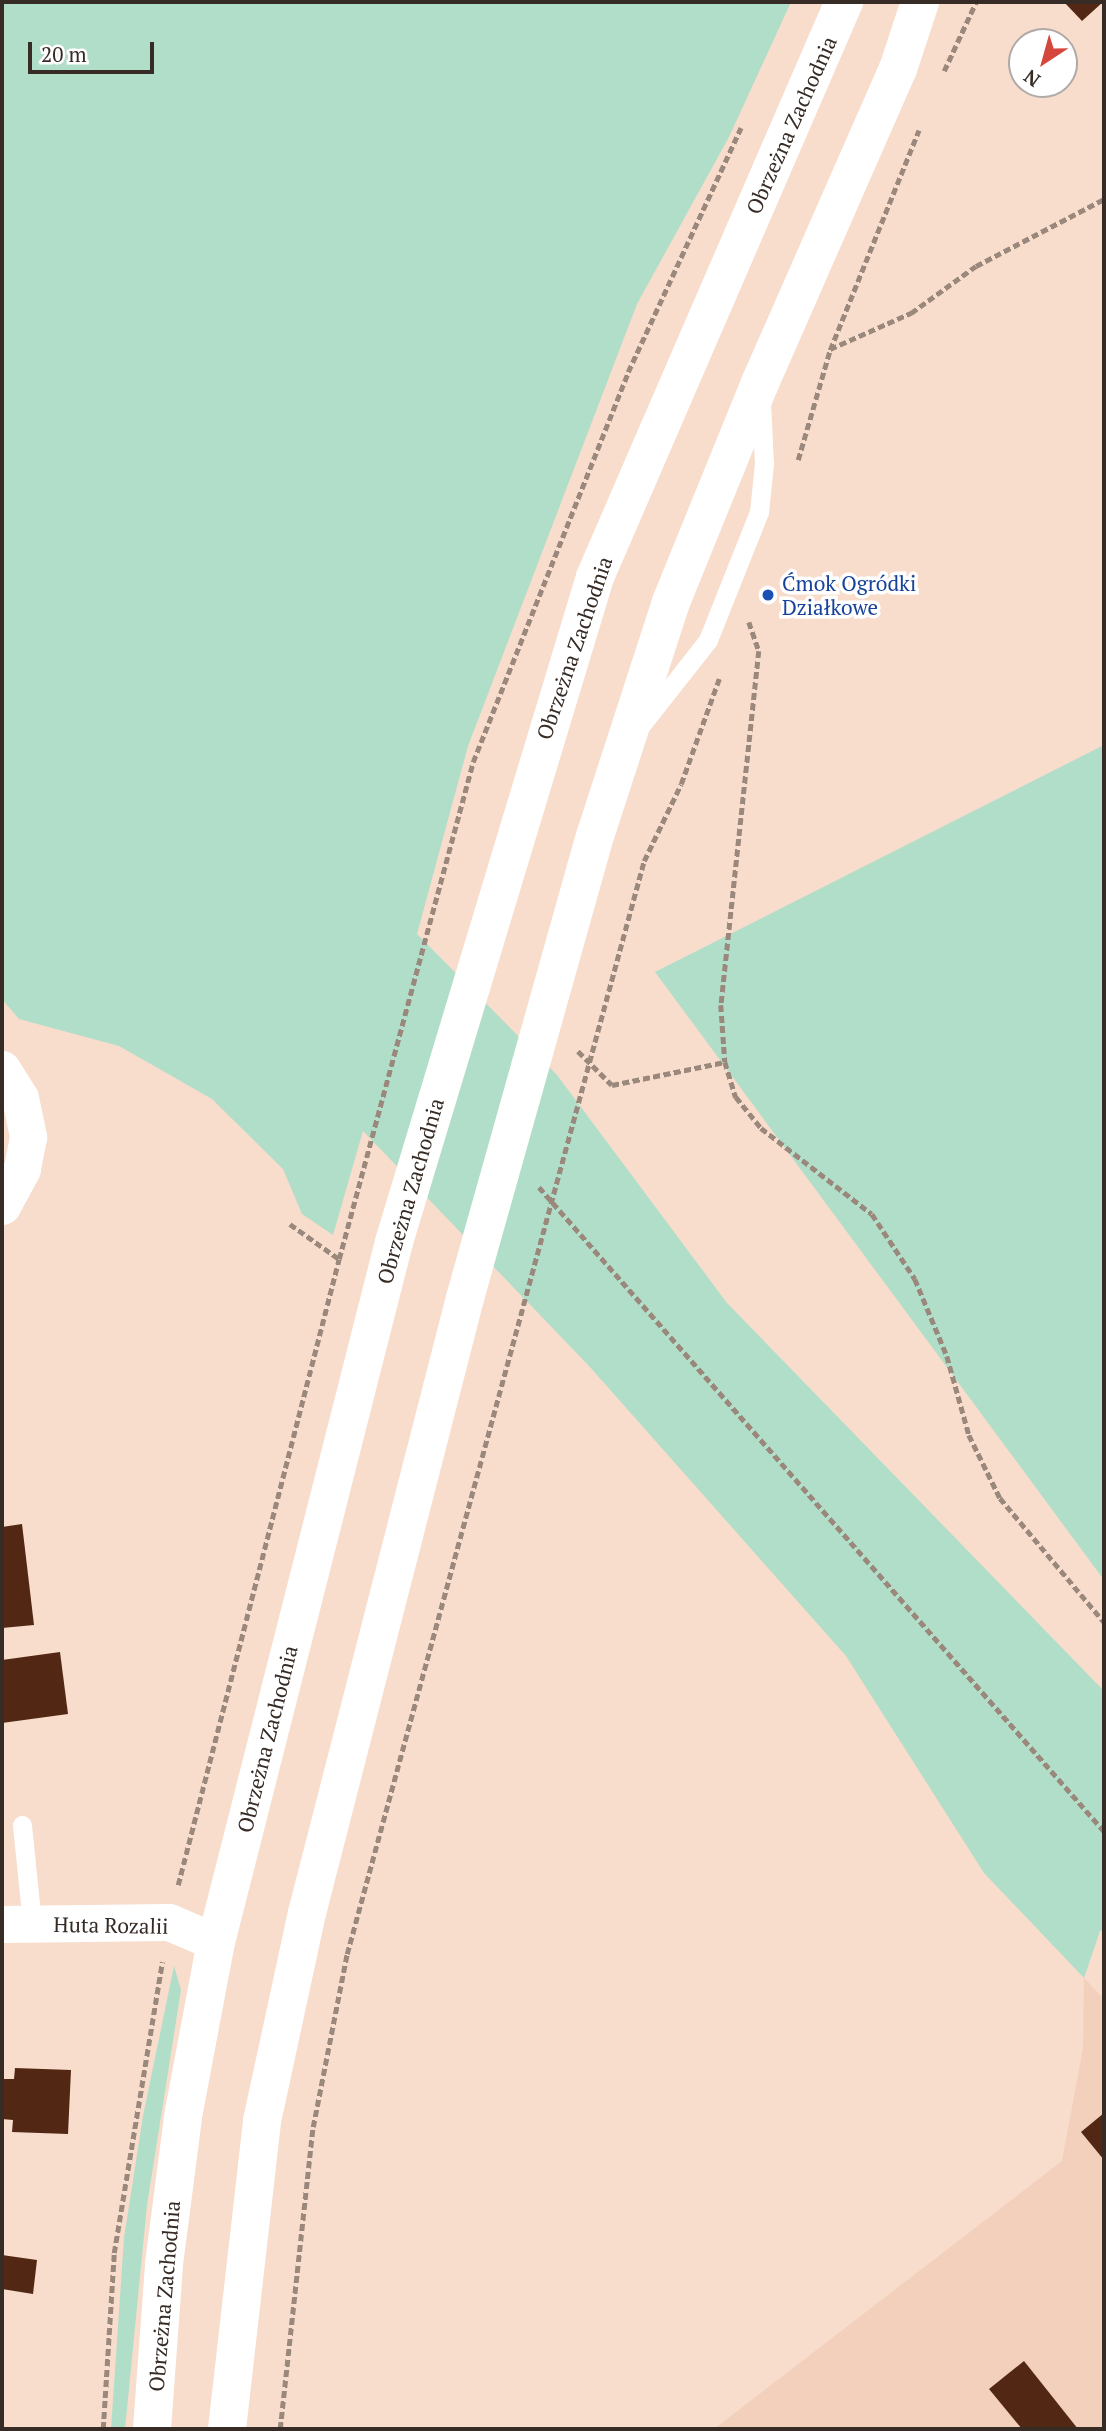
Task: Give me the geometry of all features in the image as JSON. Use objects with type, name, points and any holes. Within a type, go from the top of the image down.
[{"type":"street","name":"Obrzeżna Zachodnia","points":[[152,2429],[164,2264],[184,2110],[216,1942],[394,1242],[524,798],[595,577],[844,2]]},
{"type":"street","points":[[227,2429],[262,2121],[307,1913],[465,1298],[596,833],[671,603],[760,383],[898,69],[920,2]]},
{"type":"street","points":[[2,1069],[20,1098],[28,1137],[22,1170],[2,1206]]},
{"type":"street","name":"Huta Rozalii","points":[[17,1924],[169,1922],[216,1942]]},
{"type":"lane","points":[[17,1924],[22,1825]]},
{"type":"path","points":[[942,75],[976,2]]},
{"type":"path","points":[[290,1224],[339,1259],[473,762],[628,372],[744,124]]},
{"type":"path","points":[[922,125],[830,350],[911,313],[976,266],[1104,199]]},
{"type":"path","points":[[744,610],[759,651],[721,1005],[725,1062],[736,1097],[761,1128],[872,1214],[915,1279],[947,1356],[969,1435],[1000,1498],[1104,1622]]},
{"type":"path","points":[[280,2429],[313,2127],[346,1954],[644,861],[681,784],[724,667]]},
{"type":"path","points":[[573,1046],[612,1086],[725,1062]]},
{"type":"path","points":[[535,1183],[1104,1830]]},
{"type":"shaded area","points":[[1084,1978],[1104,1999],[1104,2429],[714,2429],[1062,2161],[1083,2049]]},
{"type":"green space","points":[[2,2],[791,2],[729,137],[637,304],[468,746],[417,934],[557,1075],[727,1303],[1104,1691],[1104,1930],[1100,1931],[1084,1978],[984,1873],[846,1656],[589,1366],[363,1131],[333,1235],[302,1214],[283,1169],[212,1099],[119,1046],[19,1019],[2,999]]},
{"type":"green space","points":[[1104,745],[1104,1580],[655,972]]},
{"type":"green space","points":[[174,1966],[181,1990],[147,2205],[125,2429],[111,2429],[124,2238],[143,2116]]},
{"type":"building","points":[[1064,2],[1103,2],[1082,21]]},
{"type":"building","points":[[22,1524],[34,1625],[2,1628],[2,1527]]},
{"type":"building","points":[[60,1652],[68,1714],[2,1723],[2,1660]]},
{"type":"building","points":[[15,2068],[71,2070],[68,2134],[12,2132],[13,2120],[2,2119],[2,2079],[14,2079]]},
{"type":"building","points":[[1104,2113],[1104,2160],[1081,2132]]},
{"type":"building","points":[[2,2255],[37,2260],[33,2294],[2,2289]]},
{"type":"building","points":[[1024,2361],[1078,2429],[1022,2429],[989,2389]]},
{"type":"place","name":"Ćmok Ogródki Działkowe","points":[[768,595]]}]
